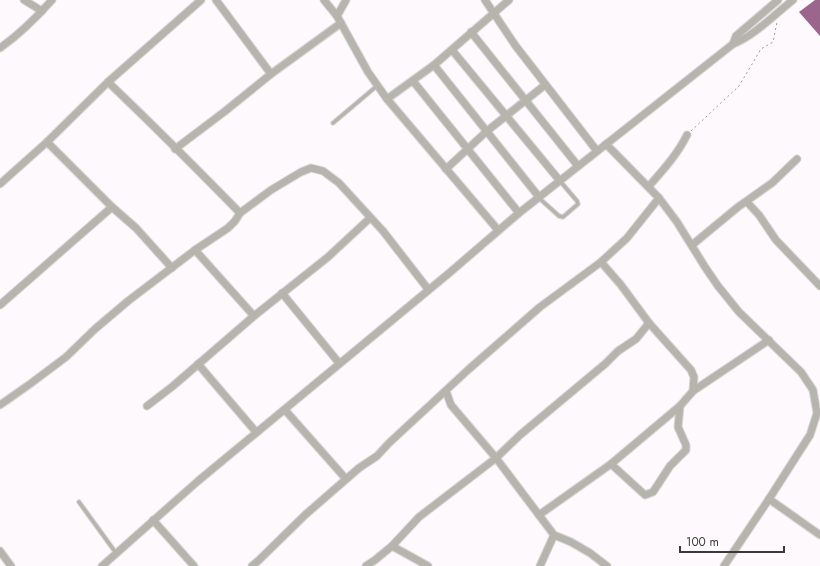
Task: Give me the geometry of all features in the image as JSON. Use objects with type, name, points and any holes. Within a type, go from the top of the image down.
[{"type":"street","points":[[24,0],[42,11]]},
{"type":"street","points":[[0,48],[19,35],[52,0]]},
{"type":"street","points":[[0,184],[47,142],[108,82],[201,0]]},
{"type":"street","points":[[216,0],[271,74]]},
{"type":"street","points":[[324,0],[337,16],[368,72],[387,99],[498,230]]},
{"type":"street","points":[[337,16],[346,0]]},
{"type":"street","points":[[485,0],[515,45],[597,150]]},
{"type":"street","points":[[387,99],[434,65],[510,0]]},
{"type":"street","points":[[733,44],[736,36],[778,0]]},
{"type":"street","points":[[102,566],[153,520],[256,432],[519,212],[560,181],[661,99],[733,44],[742,40],[793,0]]},
{"type":"street","points":[[175,149],[271,74],[341,23]]},
{"type":"street","points":[[471,32],[578,166]]},
{"type":"street","points":[[452,50],[560,181]]},
{"type":"street","points":[[434,65],[539,197]]},
{"type":"street","points":[[413,81],[519,212]]},
{"type":"street","points":[[108,82],[154,125],[175,149],[240,213]]},
{"type":"street","points":[[446,169],[487,131],[545,85]]},
{"type":"street","points":[[649,186],[670,163],[680,149],[687,135]]},
{"type":"street","points":[[47,142],[112,207],[136,228],[172,268]]},
{"type":"street","points":[[606,144],[649,186],[659,198],[677,222],[705,267],[739,312],[801,372],[813,390],[817,413],[810,435],[724,566]]},
{"type":"street","points":[[692,245],[738,207],[772,183],[797,159]]},
{"type":"street","points":[[0,405],[66,357],[95,329],[128,301],[195,250],[228,228],[240,213],[271,190],[301,172],[311,168],[323,171],[339,183],[383,231],[428,289]]},
{"type":"street","points":[[252,566],[290,528],[346,479],[377,456],[389,443],[540,307],[601,262],[627,238],[659,198]]},
{"type":"street","points":[[747,202],[776,240],[820,286]]},
{"type":"street","points":[[0,305],[112,207]]},
{"type":"street","points":[[147,406],[328,256],[370,218]]},
{"type":"street","points":[[195,250],[254,316]]},
{"type":"street","points":[[601,262],[625,290],[649,323],[690,370],[694,377],[693,391]]},
{"type":"street","points":[[282,293],[339,364]]},
{"type":"street","points":[[366,566],[392,546],[418,517],[496,458],[520,435],[605,364],[618,351],[636,339],[649,323]]},
{"type":"street","points":[[539,515],[611,464],[680,406],[693,391],[769,340]]},
{"type":"street","points":[[198,364],[256,432]]},
{"type":"street","points":[[446,391],[451,405],[496,458],[554,535],[571,542],[590,553],[607,566]]},
{"type":"street","points":[[436,401],[451,405]]},
{"type":"street","points":[[611,464],[645,495],[653,492],[670,466],[686,450],[686,445],[678,427],[680,406]]},
{"type":"street","points":[[284,410],[346,479]]},
{"type":"street","points":[[769,499],[820,535]]},
{"type":"street","points":[[153,520],[194,566]]},
{"type":"street","points":[[540,566],[554,535]]},
{"type":"street","points":[[392,546],[428,566]]},
{"type":"street","points":[[0,551],[11,566]]},
{"type":"lane","points":[[333,123],[378,85]]},
{"type":"lane","points":[[539,197],[558,216],[563,217],[578,204],[578,201],[560,181]]},
{"type":"lane","points":[[79,502],[116,553]]},
{"type":"path","points":[[687,135],[739,86],[761,49],[773,42],[777,19],[772,17]]},
{"type":"building","points":[[815,0],[820,0],[820,36],[799,12]]}]
